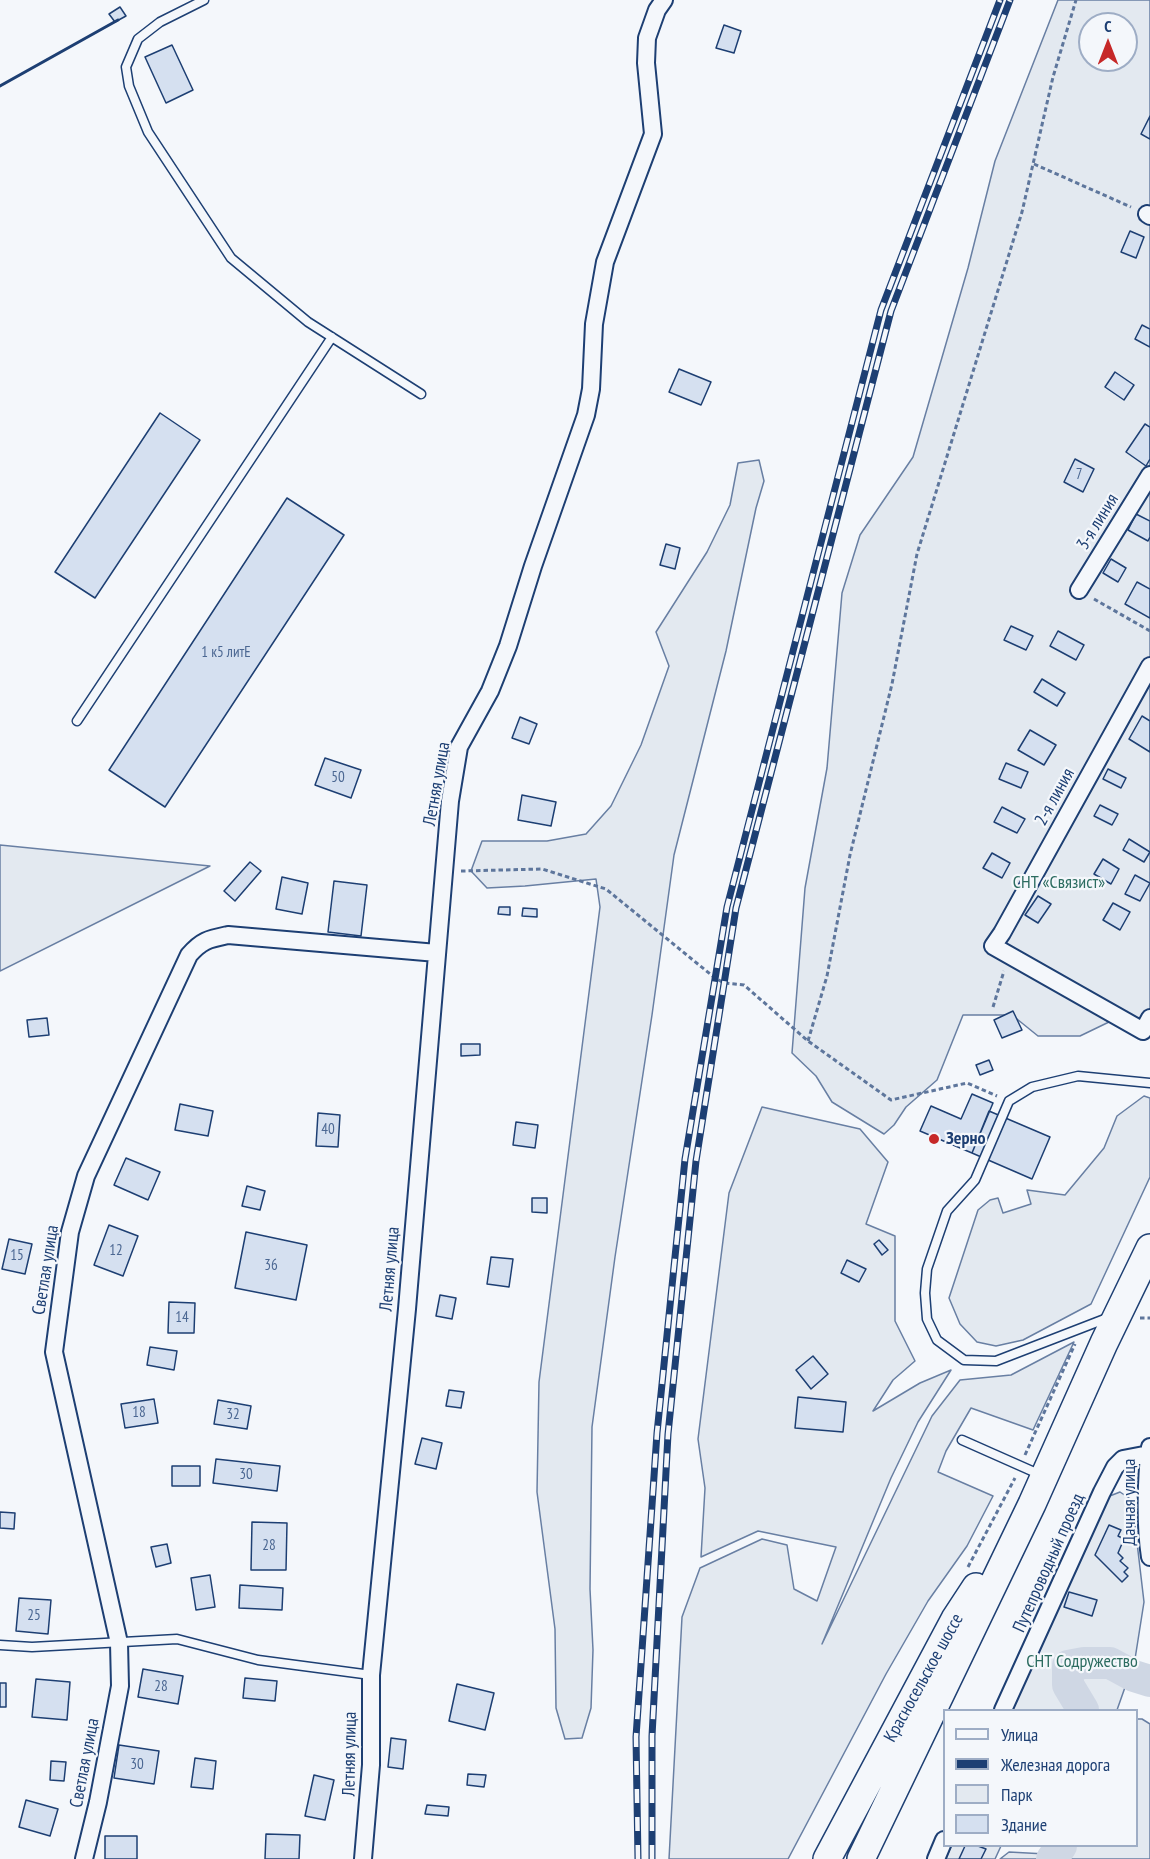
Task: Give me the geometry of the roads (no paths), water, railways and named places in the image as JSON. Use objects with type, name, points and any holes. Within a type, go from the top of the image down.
[{"type":"highway","name":"Красносельское шоссе","points":[[861,1859],[1032,1504],[1033,1472],[1149,1254]]},
{"type":"highway","name":"Красносельское шоссе","points":[[827,1859],[955,1619],[1032,1504]]},
{"type":"street","name":"Летняя улица","points":[[363,1859],[371,1765],[371,1675],[407,1309],[450,801],[459,747],[490,691],[508,646],[533,566],[586,416],[591,389],[594,324],[605,262],[653,134],[646,63],[647,38],[657,10],[664,0]]},
{"type":"street","name":"3-я линия","points":[[1079,590],[1150,475]]},
{"type":"street","name":"2-я линия","points":[[1146,1024],[993,946],[1150,666]]},
{"type":"street","name":"Светлая улица","points":[[84,1859],[98,1802],[120,1686],[119,1643],[54,1352],[70,1232],[86,1176],[189,955],[199,944],[212,938],[228,935],[437,953]]},
{"type":"street","name":"Дачная улица","points":[[1149,1458],[1150,1557]]},
{"type":"street","name":"Путепроводный проезд","points":[[1003,1709],[1115,1467],[1123,1459],[1149,1458]]},
{"type":"street","points":[[936,1859],[943,1844]]},
{"type":"lane","points":[[204,0],[160,22],[138,39],[126,67],[129,86],[148,132],[231,258],[308,322],[421,394]]},
{"type":"lane","points":[[78,722],[332,337]]},
{"type":"lane","points":[[1118,1314],[996,1361],[963,1360],[938,1340],[927,1319],[925,1293],[927,1269],[947,1211],[975,1180],[1009,1101],[1032,1087],[1078,1076],[1150,1083]]},
{"type":"lane","points":[[962,1440],[1033,1472]]},
{"type":"lane","points":[[0,1645],[32,1647],[177,1639],[258,1660],[371,1675]]},
{"type":"waterway","points":[[1082,1709],[1068,1685],[1068,1666],[1084,1663],[1110,1663],[1134,1676],[1150,1681]]},
{"type":"waterway","points":[[1052,1859],[1060,1847]]},
{"type":"railway","points":[[638,1859],[636,1737],[657,1433],[685,1159],[727,907],[881,310],[1000,0]]},
{"type":"railway","points":[[652,1859],[652,1736],[668,1434],[696,1161],[736,908],[891,311],[1010,0]]},
{"type":"place","name":"Зерно","points":[[934,1139]]},
{"type":"park label","name":"СНТ «Связист»","points":[[1059,883]]},
{"type":"park label","name":"СНТ Содружество","points":[[1082,1662]]}]
